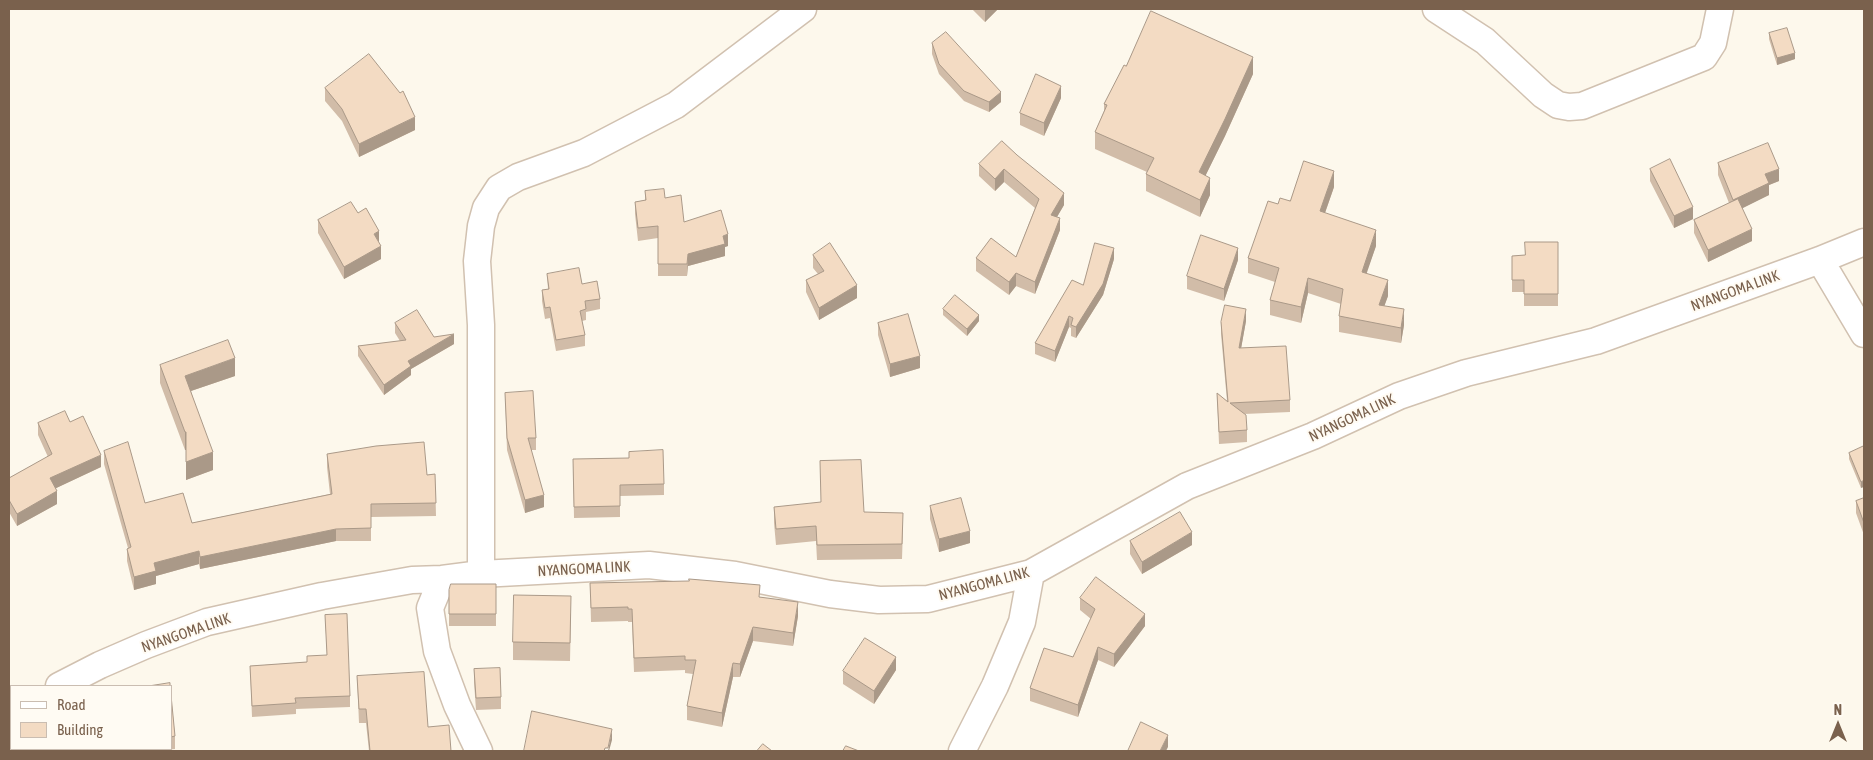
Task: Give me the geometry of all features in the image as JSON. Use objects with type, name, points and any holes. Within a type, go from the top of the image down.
[{"type":"street","points":[[481,574],[481,324],[477,261],[481,226],[486,208],[499,188],[518,177],[584,152],[676,105],[803,9]]},
{"type":"street","points":[[1436,9],[1485,41],[1543,95],[1558,105],[1569,107],[1582,106],[1704,57],[1713,43],[1720,9]]},
{"type":"street","name":"NYANGOMA LINK","points":[[61,685],[146,645],[207,622],[322,596],[412,580],[442,579],[481,574],[649,566],[735,575],[830,594],[879,600],[928,599],[1031,573],[1187,486],[1313,436],[1399,396],[1466,373],[1596,341],[1820,260],[1864,242]]},
{"type":"street","points":[[1820,260],[1864,334]]},
{"type":"street","points":[[962,751],[995,686],[1022,622],[1031,573]]},
{"type":"street","points":[[442,579],[430,608],[437,651],[457,705],[479,751]]},
{"type":"building","points":[[1151,11],[1253,57],[1199,172],[1210,178],[1200,200],[1146,174],[1154,158],[1095,132],[1107,105],[1104,104],[1124,65],[1126,66]]},
{"type":"building","points":[[1787,28],[1795,53],[1777,58],[1769,33]]},
{"type":"building","points":[[946,32],[1001,92],[989,102],[964,91],[939,64],[932,43]]},
{"type":"building","points":[[369,54],[400,93],[403,91],[415,117],[359,144],[342,109],[325,88]]},
{"type":"building","points":[[1036,74],[1061,86],[1044,123],[1020,113]]},
{"type":"building","points":[[1002,141],[1064,193],[1051,215],[1060,218],[1035,282],[1016,273],[1009,282],[976,258],[991,238],[1016,257],[1039,199],[1004,169],[995,179],[979,164]]},
{"type":"building","points":[[1768,143],[1779,169],[1765,174],[1769,183],[1733,200],[1718,163]]},
{"type":"building","points":[[1670,159],[1693,207],[1674,216],[1650,169]]},
{"type":"building","points":[[1304,161],[1334,171],[1320,211],[1376,230],[1362,272],[1388,280],[1379,305],[1404,309],[1401,328],[1339,316],[1343,289],[1308,278],[1301,307],[1270,300],[1279,268],[1248,258],[1268,201],[1278,204],[1280,198],[1290,201]]},
{"type":"building","points":[[664,189],[665,198],[681,195],[684,222],[721,210],[728,234],[723,236],[725,244],[688,254],[687,264],[658,264],[658,226],[638,228],[635,202],[646,200],[645,191]]},
{"type":"building","points":[[1738,199],[1752,229],[1708,250],[1694,220]]},
{"type":"building","points":[[351,202],[358,213],[366,208],[379,231],[374,234],[381,246],[344,267],[318,220]]},
{"type":"building","points":[[1201,235],[1238,248],[1224,289],[1187,276]]},
{"type":"building","points":[[1525,242],[1558,242],[1558,294],[1524,294],[1524,280],[1512,280],[1512,256],[1525,255]]},
{"type":"building","points":[[830,243],[857,285],[819,308],[806,280],[824,271],[813,255]]},
{"type":"building","points":[[1095,243],[1114,248],[1103,284],[1076,327],[1071,325],[1073,318],[1069,316],[1055,351],[1035,343],[1072,280],[1083,285]]},
{"type":"building","points":[[579,268],[582,284],[597,281],[600,299],[585,301],[586,309],[580,311],[585,335],[556,340],[550,307],[545,308],[542,290],[549,289],[547,274]]},
{"type":"building","points":[[955,295],[979,315],[967,329],[943,309]]},
{"type":"building","points":[[1225,305],[1246,309],[1239,348],[1286,346],[1290,400],[1230,403],[1246,415],[1247,430],[1219,432],[1217,393],[1228,402],[1221,322]]},
{"type":"building","points":[[417,310],[434,337],[454,334],[408,361],[411,366],[384,385],[358,346],[406,340],[395,323]]},
{"type":"building","points":[[908,314],[920,356],[890,364],[878,323]]},
{"type":"building","points":[[228,340],[235,358],[185,376],[213,452],[186,462],[186,432],[160,365]]},
{"type":"building","points":[[533,391],[536,438],[528,438],[544,495],[525,500],[507,438],[505,393]]},
{"type":"building","points":[[65,411],[70,422],[83,416],[101,455],[50,478],[57,491],[17,514],[9,500],[9,478],[52,454],[38,423]]},
{"type":"building","points":[[128,442],[145,503],[183,493],[192,523],[332,494],[327,454],[376,446],[424,442],[427,475],[435,474],[436,503],[371,504],[371,528],[336,529],[200,557],[199,551],[154,563],[156,571],[134,577],[127,549],[131,547],[104,451]]},
{"type":"building","points":[[1864,446],[1864,480],[1861,482],[1849,453]]},
{"type":"building","points":[[663,450],[664,484],[620,485],[620,506],[574,507],[573,459],[629,458],[629,452]]},
{"type":"building","points":[[861,460],[864,512],[903,513],[902,544],[817,545],[816,526],[776,529],[774,507],[821,502],[820,461]]},
{"type":"building","points":[[961,498],[970,531],[939,539],[930,506]]},
{"type":"building","points":[[1864,498],[1864,523],[1856,501]]},
{"type":"building","points":[[1180,512],[1192,532],[1142,562],[1130,541]]},
{"type":"building","points":[[1096,577],[1145,614],[1114,654],[1098,647],[1078,705],[1030,688],[1044,648],[1073,657],[1095,609],[1080,598]]},
{"type":"building","points":[[689,579],[760,585],[759,597],[798,602],[793,633],[753,627],[740,664],[733,663],[722,713],[687,706],[696,660],[685,660],[685,656],[634,658],[632,609],[628,609],[628,607],[591,608],[590,583],[689,581]]},
{"type":"building","points":[[451,584],[496,584],[496,614],[449,614],[449,590]]},
{"type":"building","points":[[514,595],[571,596],[570,643],[513,642]]},
{"type":"building","points":[[347,614],[350,696],[295,698],[296,703],[252,706],[250,666],[307,662],[307,656],[327,655],[325,615]]},
{"type":"building","points":[[865,638],[896,657],[874,691],[843,671]]},
{"type":"building","points":[[500,668],[501,697],[476,698],[474,669]]},
{"type":"building","points":[[424,672],[428,727],[449,725],[451,751],[370,751],[366,709],[359,709],[357,676]]},
{"type":"building","points":[[172,705],[175,736],[172,737]]},
{"type":"building","points":[[532,711],[612,729],[608,748],[605,748],[604,751],[524,751]]},
{"type":"building","points":[[1141,722],[1168,735],[1160,751],[1128,751]]},
{"type":"building","points":[[763,744],[772,751],[757,751]]},
{"type":"building","points":[[846,746],[859,751],[843,751]]},
{"type":"building","points":[[23,750],[70,750],[70,751]]}]
